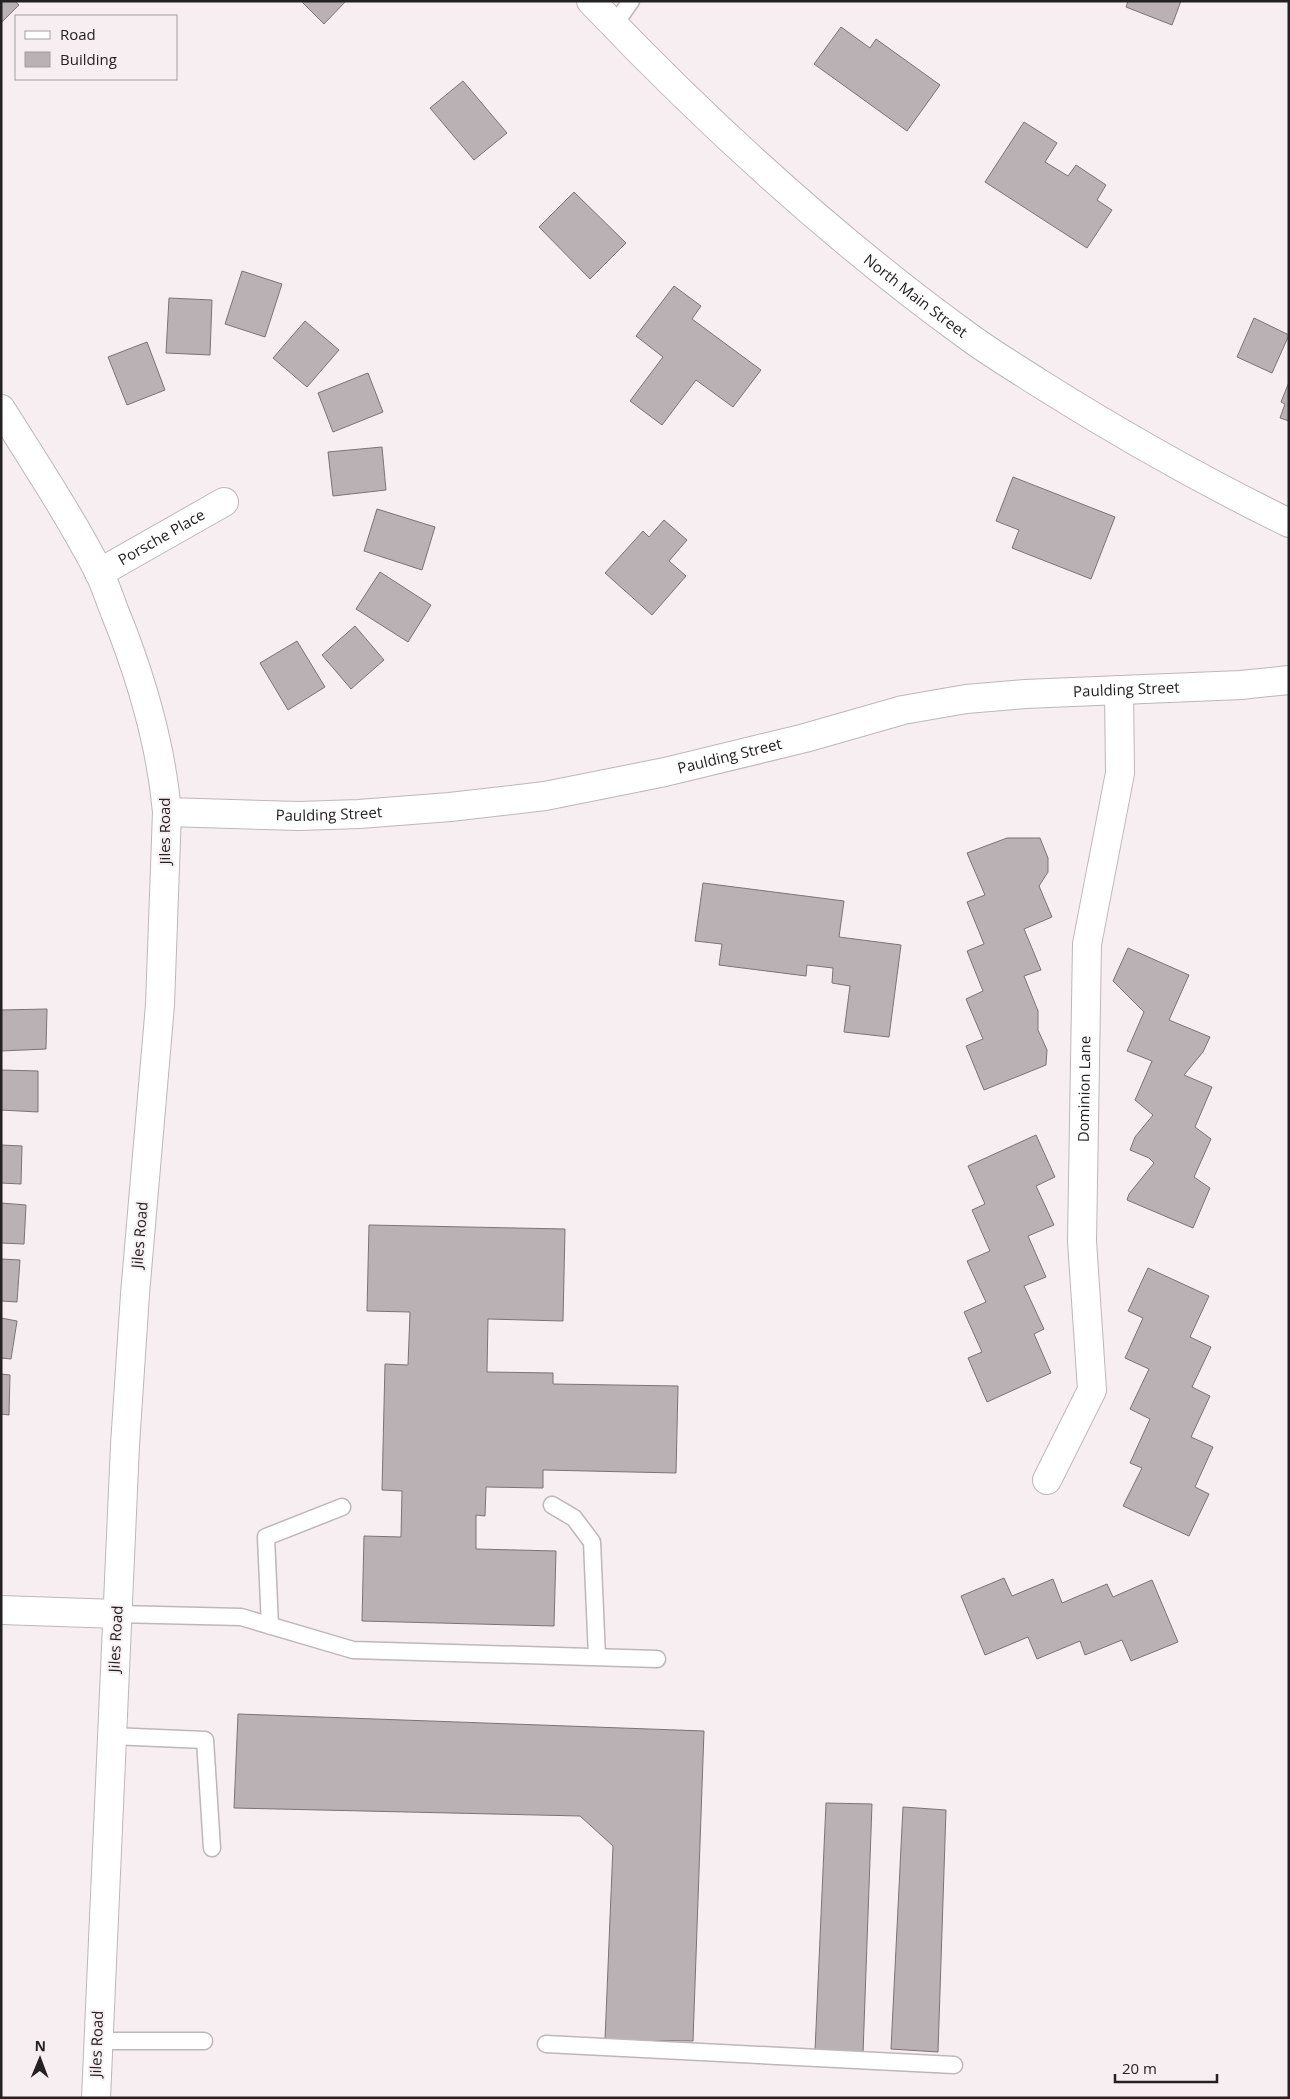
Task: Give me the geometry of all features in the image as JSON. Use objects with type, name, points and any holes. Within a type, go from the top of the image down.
[{"type":"street","name":"North Main Street","points":[[591,1],[720,130],[834,231],[971,338],[1105,425],[1234,496],[1289,523]]},
{"type":"street","name":"Jiles Road","points":[[1,409],[45,479],[99,573],[136,665],[162,772],[167,812],[160,1006],[134,1313],[111,1736],[96,2098]]},
{"type":"street","name":"Porsche Place","points":[[99,573],[224,502]]},
{"type":"street","name":"Paulding Street","points":[[167,812],[299,816],[359,814],[450,807],[536,797],[665,772],[805,738],[903,710],[966,699],[1025,694],[1241,685],[1289,680]]},
{"type":"street","name":"Dominion Lane","points":[[1047,1480],[1092,1390],[1082,1241],[1087,944],[1120,773],[1119,690]]},
{"type":"street","points":[[1,1610],[118,1614]]},
{"type":"lane","points":[[614,25],[631,1]]},
{"type":"lane","points":[[552,1505],[574,1518],[592,1542],[597,1658]]},
{"type":"lane","points":[[270,1626],[266,1537],[342,1507]]},
{"type":"lane","points":[[118,1614],[242,1617],[353,1650],[657,1659]]},
{"type":"lane","points":[[111,1736],[205,1740],[212,1848]]},
{"type":"lane","points":[[97,2042],[204,2041]]},
{"type":"lane","points":[[546,2044],[954,2066]]},
{"type":"building","points":[[1,1],[15,1],[19,5],[1,23]]},
{"type":"building","points":[[301,1],[346,1],[324,24]]},
{"type":"building","points":[[1128,1],[1181,1],[1172,25],[1126,7]]},
{"type":"building","points":[[841,27],[870,48],[876,39],[940,85],[907,131],[814,64]]},
{"type":"building","points":[[463,81],[507,133],[474,160],[430,108]]},
{"type":"building","points":[[1024,122],[1057,143],[1045,162],[1068,176],[1076,165],[1106,185],[1097,200],[1112,210],[1087,248],[985,182]]},
{"type":"building","points":[[574,192],[626,243],[590,279],[539,227]]},
{"type":"building","points":[[242,271],[282,284],[265,337],[225,324]]},
{"type":"building","points":[[674,286],[701,306],[692,319],[761,370],[733,407],[696,380],[662,425],[630,401],[663,357],[636,336]]},
{"type":"building","points":[[169,298],[212,300],[210,355],[166,353]]},
{"type":"building","points":[[1254,318],[1289,335],[1272,373],[1237,357]]},
{"type":"building","points":[[305,321],[339,350],[307,387],[273,358]]},
{"type":"building","points":[[147,342],[165,390],[127,405],[108,357]]},
{"type":"building","points":[[368,373],[383,412],[333,432],[318,393]]},
{"type":"building","points":[[1289,382],[1289,421],[1280,418],[1285,404],[1281,402]]},
{"type":"building","points":[[382,447],[386,490],[333,496],[328,452]]},
{"type":"building","points":[[1013,477],[1115,517],[1091,579],[1012,548],[1019,530],[996,521]]},
{"type":"building","points":[[377,509],[435,527],[422,570],[364,551]]},
{"type":"building","points":[[664,520],[687,540],[669,561],[686,576],[652,615],[605,573],[643,531],[649,537]]},
{"type":"building","points":[[380,572],[431,605],[408,642],[356,609]]},
{"type":"building","points":[[355,626],[384,660],[351,689],[322,655]]},
{"type":"building","points":[[297,641],[325,687],[288,710],[260,663]]},
{"type":"building","points":[[1007,838],[1040,838],[1048,858],[1048,872],[1039,886],[1052,917],[1024,929],[1041,970],[1024,976],[1038,1011],[1038,1030],[1047,1050],[1046,1065],[984,1090],[966,1046],[983,1039],[966,999],[983,991],[967,951],[984,944],[967,902],[985,895],[967,853]]},
{"type":"building","points":[[703,883],[844,901],[839,937],[901,945],[889,1037],[844,1032],[850,986],[832,983],[833,968],[807,965],[806,976],[719,965],[722,944],[695,941]]},
{"type":"building","points":[[1128,948],[1189,975],[1169,1020],[1210,1037],[1203,1052],[1184,1075],[1212,1087],[1195,1127],[1211,1139],[1194,1177],[1210,1188],[1193,1228],[1127,1200],[1129,1194],[1154,1163],[1149,1158],[1130,1150],[1135,1137],[1153,1115],[1135,1100],[1152,1061],[1127,1051],[1144,1012],[1113,981]]},
{"type":"building","points":[[47,1009],[46,1049],[1,1051],[1,1010]]},
{"type":"building","points":[[1,1070],[38,1071],[38,1112],[1,1110]]},
{"type":"building","points":[[1036,1135],[1055,1177],[1036,1186],[1054,1225],[1028,1236],[1046,1277],[1024,1286],[1044,1329],[1034,1334],[1051,1373],[987,1402],[968,1358],[982,1352],[964,1312],[986,1302],[967,1261],[990,1251],[972,1210],[985,1204],[968,1166]]},
{"type":"building","points":[[1,1145],[22,1146],[21,1184],[1,1183]]},
{"type":"building","points":[[1,1203],[26,1205],[24,1244],[1,1243]]},
{"type":"building","points":[[369,1225],[565,1229],[563,1321],[488,1319],[487,1372],[553,1373],[553,1384],[678,1386],[676,1473],[543,1470],[543,1488],[486,1487],[485,1516],[476,1515],[476,1549],[556,1551],[554,1626],[362,1621],[364,1536],[401,1537],[402,1491],[382,1490],[385,1364],[408,1365],[410,1312],[367,1311]]},
{"type":"building","points":[[1,1259],[20,1260],[17,1302],[1,1301]]},
{"type":"building","points":[[1148,1268],[1209,1296],[1190,1337],[1211,1347],[1192,1387],[1210,1396],[1191,1437],[1213,1447],[1195,1487],[1209,1494],[1189,1536],[1123,1506],[1142,1468],[1130,1463],[1150,1419],[1130,1409],[1149,1369],[1125,1358],[1143,1318],[1128,1311]]},
{"type":"building","points":[[1,1318],[17,1321],[11,1359],[1,1358]]},
{"type":"building","points":[[1,1374],[10,1375],[9,1415],[1,1414]]},
{"type":"building","points":[[1004,1578],[1012,1596],[1053,1579],[1062,1603],[1107,1584],[1113,1597],[1152,1580],[1178,1642],[1131,1661],[1122,1640],[1085,1655],[1080,1641],[1037,1659],[1028,1637],[985,1655],[961,1596]]},
{"type":"building","points":[[238,1714],[704,1731],[693,2041],[605,2040],[613,1846],[580,1816],[234,1808]]},
{"type":"building","points":[[826,1803],[872,1804],[863,2054],[815,2051]]},
{"type":"building","points":[[903,1807],[946,1810],[938,2052],[891,2049]]}]
